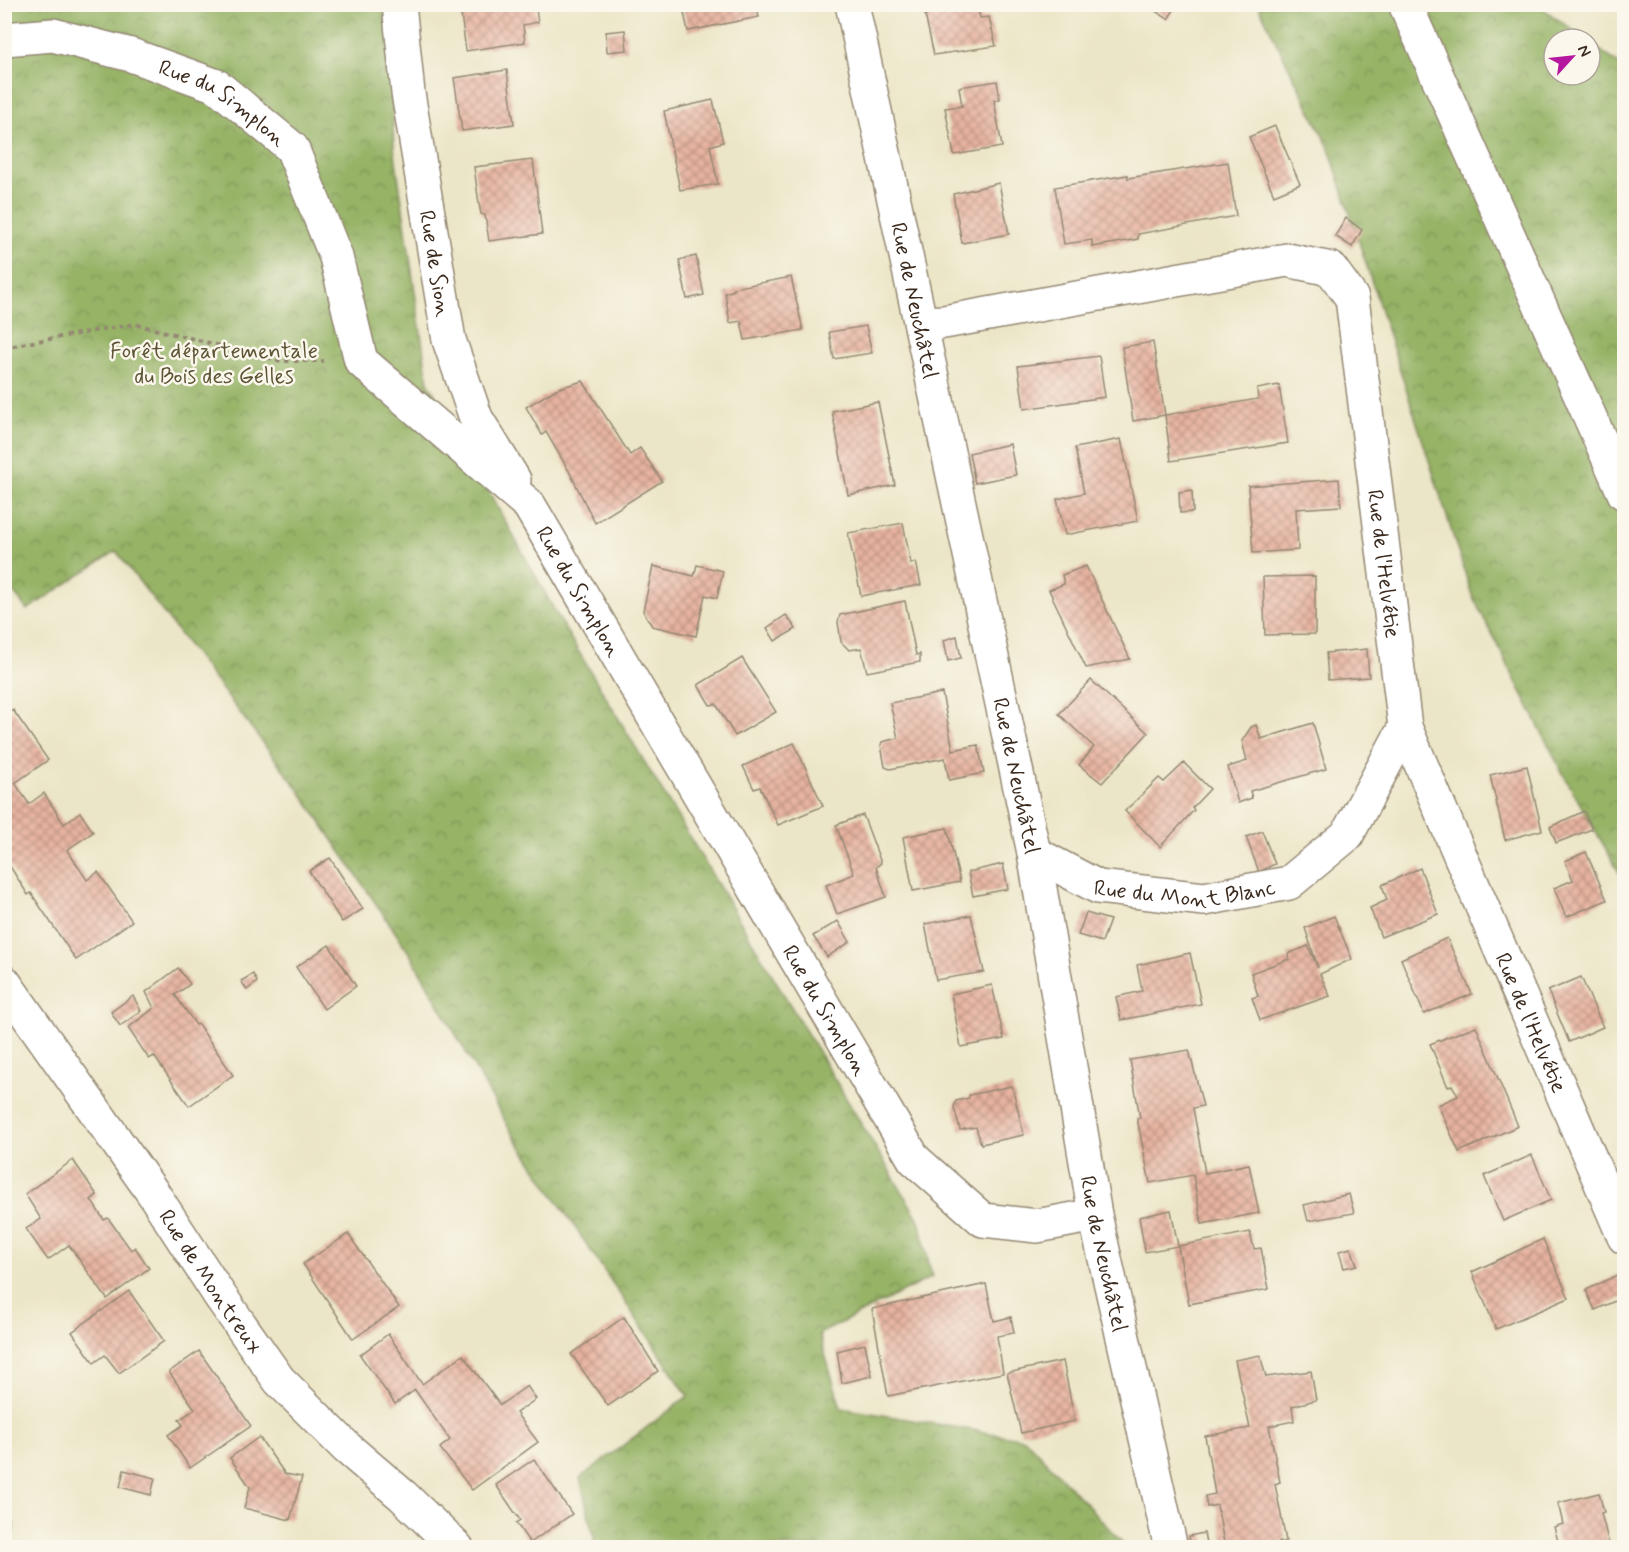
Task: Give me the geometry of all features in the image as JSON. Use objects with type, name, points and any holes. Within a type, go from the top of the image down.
[{"type":"street","name":"Rue de Sion","points":[[399,4],[408,93],[449,340],[477,418],[529,505]]},
{"type":"street","name":"Rue de Neuchâtel","points":[[852,4],[1034,853],[1095,1215],[1171,1548]]},
{"type":"street","points":[[1405,4],[1624,493]]},
{"type":"street","name":"Rue du Simplon","points":[[4,39],[53,35],[131,55],[217,86],[292,148],[336,257],[360,361],[529,505],[914,1159],[983,1220],[1037,1226],[1095,1215]]},
{"type":"street","name":"Rue de l'Helvétie","points":[[921,323],[944,322],[1287,260],[1331,269],[1352,298],[1405,727],[1624,1237]]},
{"type":"street","name":"Rue du Mont Blanc","points":[[1034,853],[1098,887],[1204,899],[1289,883],[1347,835],[1405,727]]},
{"type":"street","name":"Rue de Montreux","points":[[4,982],[153,1193],[220,1296],[279,1380],[347,1448],[457,1548]]},
{"type":"path","points":[[4,349],[134,324],[281,361],[360,361]]},
{"type":"green space","name":"Forêt départementale du Bois des Gelles","points":[[4,5],[379,5],[389,21],[394,147],[428,382],[565,629],[919,1220],[932,1277],[819,1334],[841,1408],[1025,1439],[1124,1547],[596,1547],[580,1478],[688,1396],[512,1133],[410,954],[299,790],[116,551],[27,610],[5,581]]},
{"type":"green space","points":[[1258,5],[1538,5],[1568,27],[1542,27],[1542,87],[1602,87],[1602,52],[1624,68],[1624,881],[1563,774],[1472,595],[1329,148]]},
{"type":"building","points":[[467,4],[535,4],[538,22],[523,25],[525,42],[466,51],[461,14],[468,13]]},
{"type":"building","points":[[682,4],[756,4],[759,17],[688,31]]},
{"type":"building","points":[[929,4],[977,4],[980,18],[989,17],[996,46],[934,55],[925,15],[931,12]]},
{"type":"building","points":[[1144,4],[1178,4],[1168,19]]},
{"type":"building","points":[[625,30],[627,50],[607,52],[606,32]]},
{"type":"building","points":[[507,70],[514,124],[462,131],[454,78]]},
{"type":"building","points":[[997,81],[1000,99],[994,100],[1002,147],[954,155],[945,108],[962,106],[959,87]]},
{"type":"building","points":[[713,100],[723,142],[710,146],[718,184],[680,190],[664,111]]},
{"type":"building","points":[[1275,126],[1300,184],[1274,195],[1249,137]]},
{"type":"building","points":[[533,160],[542,234],[489,241],[485,215],[481,214],[474,167]]},
{"type":"building","points":[[1228,162],[1236,216],[1138,234],[1138,239],[1092,247],[1092,240],[1064,244],[1055,187]]},
{"type":"building","points":[[999,183],[1009,234],[962,243],[953,194]]},
{"type":"building","points":[[1346,218],[1362,230],[1352,247],[1335,236]]},
{"type":"building","points":[[696,256],[704,295],[687,299],[679,260]]},
{"type":"building","points":[[791,277],[803,330],[745,340],[741,321],[730,323],[725,293],[734,288]]},
{"type":"building","points":[[866,326],[872,353],[834,359],[829,332]]},
{"type":"building","points":[[1153,342],[1165,415],[1133,421],[1122,347]]},
{"type":"building","points":[[1099,356],[1105,397],[1024,409],[1018,366]]},
{"type":"building","points":[[583,381],[630,455],[640,448],[662,481],[595,523],[546,432],[542,435],[526,407],[556,389]]},
{"type":"building","points":[[1279,385],[1288,443],[1171,461],[1165,415],[1258,399],[1257,389]]},
{"type":"building","points":[[878,402],[895,485],[848,495],[832,411]]},
{"type":"building","points":[[1121,439],[1138,521],[1065,535],[1057,499],[1084,493],[1075,448]]},
{"type":"building","points":[[1010,444],[1016,475],[975,483],[969,453]]},
{"type":"building","points":[[1339,479],[1341,506],[1296,509],[1298,550],[1253,553],[1248,486]]},
{"type":"building","points":[[1192,490],[1193,512],[1180,513],[1179,492]]},
{"type":"building","points":[[903,523],[911,564],[916,562],[921,585],[861,596],[848,533]]},
{"type":"building","points":[[697,565],[723,571],[717,598],[705,595],[696,636],[652,626],[643,611],[653,566],[694,576]]},
{"type":"building","points":[[1086,566],[1130,659],[1086,668],[1049,590],[1064,584],[1062,575]]},
{"type":"building","points":[[1315,576],[1315,634],[1265,635],[1263,577]]},
{"type":"building","points":[[905,601],[916,655],[920,654],[920,662],[867,672],[861,648],[849,650],[841,642],[838,622],[840,615]]},
{"type":"building","points":[[786,615],[796,629],[775,641],[767,628]]},
{"type":"building","points":[[957,636],[961,658],[948,661],[944,640]]},
{"type":"building","points":[[1367,649],[1369,677],[1328,680],[1326,653]]},
{"type":"building","points":[[742,658],[776,712],[735,736],[716,704],[710,705],[698,685]]},
{"type":"building","points":[[1091,680],[1148,733],[1102,783],[1079,765],[1094,747],[1059,714]]},
{"type":"building","points":[[942,693],[953,750],[978,745],[984,773],[949,780],[945,758],[890,769],[885,767],[882,742],[898,738],[890,703]]},
{"type":"building","points":[[13,710],[48,760],[15,783],[29,804],[44,793],[64,824],[80,812],[93,832],[67,850],[87,880],[98,872],[132,921],[76,960],[31,893],[28,895],[8,863],[4,866],[4,716]]},
{"type":"building","points":[[1313,723],[1326,769],[1250,791],[1252,798],[1238,803],[1228,767],[1247,761],[1242,741],[1251,727],[1256,725],[1261,739]]},
{"type":"building","points":[[794,743],[823,806],[778,825],[760,787],[754,789],[743,766]]},
{"type":"building","points":[[1184,763],[1210,789],[1160,847],[1125,811],[1159,778],[1164,782]]},
{"type":"building","points":[[1527,766],[1542,830],[1505,840],[1490,775]]},
{"type":"building","points":[[1584,811],[1592,829],[1556,843],[1550,827]]},
{"type":"building","points":[[863,815],[881,863],[876,867],[886,897],[837,914],[826,885],[854,874],[836,825]]},
{"type":"building","points":[[947,828],[960,882],[913,891],[903,837]]},
{"type":"building","points":[[1262,831],[1275,864],[1259,872],[1246,837]]},
{"type":"building","points":[[1586,852],[1607,900],[1566,917],[1554,888],[1573,880],[1565,861]]},
{"type":"building","points":[[330,858],[363,909],[342,922],[309,871]]},
{"type":"building","points":[[1003,864],[1008,889],[973,896],[968,872]]},
{"type":"building","points":[[1420,868],[1438,914],[1381,937],[1370,908],[1387,900],[1382,885]]},
{"type":"building","points":[[1086,913],[1110,920],[1102,942],[1078,935]]},
{"type":"building","points":[[971,915],[984,972],[936,980],[925,924]]},
{"type":"building","points":[[1334,916],[1352,959],[1320,974],[1330,996],[1260,1020],[1252,998],[1258,996],[1251,973],[1289,959],[1288,954],[1308,946],[1318,968],[1305,928]]},
{"type":"building","points":[[838,921],[850,942],[827,957],[813,936]]},
{"type":"building","points":[[1447,938],[1472,994],[1424,1014],[1401,959]]},
{"type":"building","points":[[329,945],[356,986],[324,1009],[296,967]]},
{"type":"building","points":[[1190,953],[1201,1004],[1121,1020],[1116,997],[1142,991],[1137,965]]},
{"type":"building","points":[[178,968],[190,984],[175,995],[233,1075],[189,1106],[154,1056],[149,1059],[128,1028],[154,1008],[146,992]]},
{"type":"building","points":[[253,974],[257,982],[247,990],[241,981]]},
{"type":"building","points":[[1581,977],[1603,1027],[1569,1042],[1548,991]]},
{"type":"building","points":[[992,985],[1004,1039],[961,1047],[951,994]]},
{"type":"building","points":[[133,996],[141,1011],[120,1026],[111,1012]]},
{"type":"building","points":[[1476,1026],[1518,1126],[1459,1152],[1438,1105],[1458,1096],[1452,1085],[1448,1087],[1430,1044]]},
{"type":"building","points":[[1189,1050],[1203,1106],[1193,1108],[1205,1173],[1249,1164],[1259,1213],[1202,1224],[1193,1175],[1150,1183],[1137,1118],[1140,1118],[1130,1060]]},
{"type":"building","points":[[1012,1086],[1024,1135],[981,1144],[976,1127],[960,1130],[954,1107],[956,1101],[969,1098],[969,1095]]},
{"type":"building","points":[[1532,1155],[1551,1200],[1503,1221],[1484,1176]]},
{"type":"building","points":[[73,1160],[97,1195],[91,1200],[104,1220],[108,1218],[131,1250],[135,1247],[149,1268],[107,1299],[69,1245],[48,1260],[26,1229],[41,1219],[25,1194]]},
{"type":"building","points":[[1349,1194],[1354,1213],[1308,1221],[1304,1205]]},
{"type":"building","points":[[1171,1210],[1178,1246],[1145,1252],[1139,1217]]},
{"type":"building","points":[[1250,1232],[1254,1249],[1261,1248],[1269,1289],[1189,1304],[1178,1246]]},
{"type":"building","points":[[348,1234],[399,1307],[353,1339],[303,1264]]},
{"type":"building","points":[[1543,1239],[1569,1298],[1496,1329],[1472,1272]]},
{"type":"building","points":[[1351,1248],[1357,1265],[1344,1268],[1339,1251]]},
{"type":"building","points":[[1617,1275],[1624,1297],[1595,1310],[1586,1290]]},
{"type":"building","points":[[986,1284],[994,1321],[1011,1317],[1014,1333],[997,1336],[1003,1373],[888,1396],[872,1309]]},
{"type":"building","points":[[129,1291],[164,1341],[119,1373],[105,1355],[94,1363],[72,1332]]},
{"type":"building","points":[[624,1317],[658,1371],[608,1406],[571,1354]]},
{"type":"building","points":[[388,1334],[422,1384],[463,1355],[500,1405],[527,1386],[536,1399],[516,1413],[538,1442],[472,1490],[440,1448],[450,1440],[415,1390],[395,1404],[360,1355]]},
{"type":"building","points":[[865,1344],[872,1376],[842,1383],[837,1351]]},
{"type":"building","points":[[199,1351],[251,1426],[190,1468],[168,1435],[183,1425],[179,1420],[195,1409],[169,1372]]},
{"type":"building","points":[[1260,1355],[1266,1377],[1311,1371],[1316,1400],[1292,1406],[1294,1421],[1269,1426],[1280,1482],[1275,1484],[1286,1541],[1255,1548],[1225,1548],[1217,1505],[1207,1507],[1205,1496],[1215,1494],[1205,1436],[1250,1428],[1235,1360]]},
{"type":"building","points":[[1063,1361],[1075,1421],[1021,1433],[1007,1373]]},
{"type":"building","points":[[259,1437],[285,1474],[302,1477],[290,1520],[244,1508],[250,1487],[230,1458]]},
{"type":"building","points":[[534,1459],[572,1514],[530,1543],[516,1523],[520,1520],[496,1485]]},
{"type":"building","points":[[124,1470],[155,1478],[151,1495],[120,1487]]},
{"type":"building","points":[[1599,1493],[1604,1512],[1601,1513],[1610,1548],[1560,1548],[1554,1527],[1563,1524],[1558,1503]]},
{"type":"building","points":[[4,1510],[8,1518],[8,1528],[4,1534]]},
{"type":"building","points":[[1204,1533],[1207,1548],[1191,1548],[1189,1536]]}]
